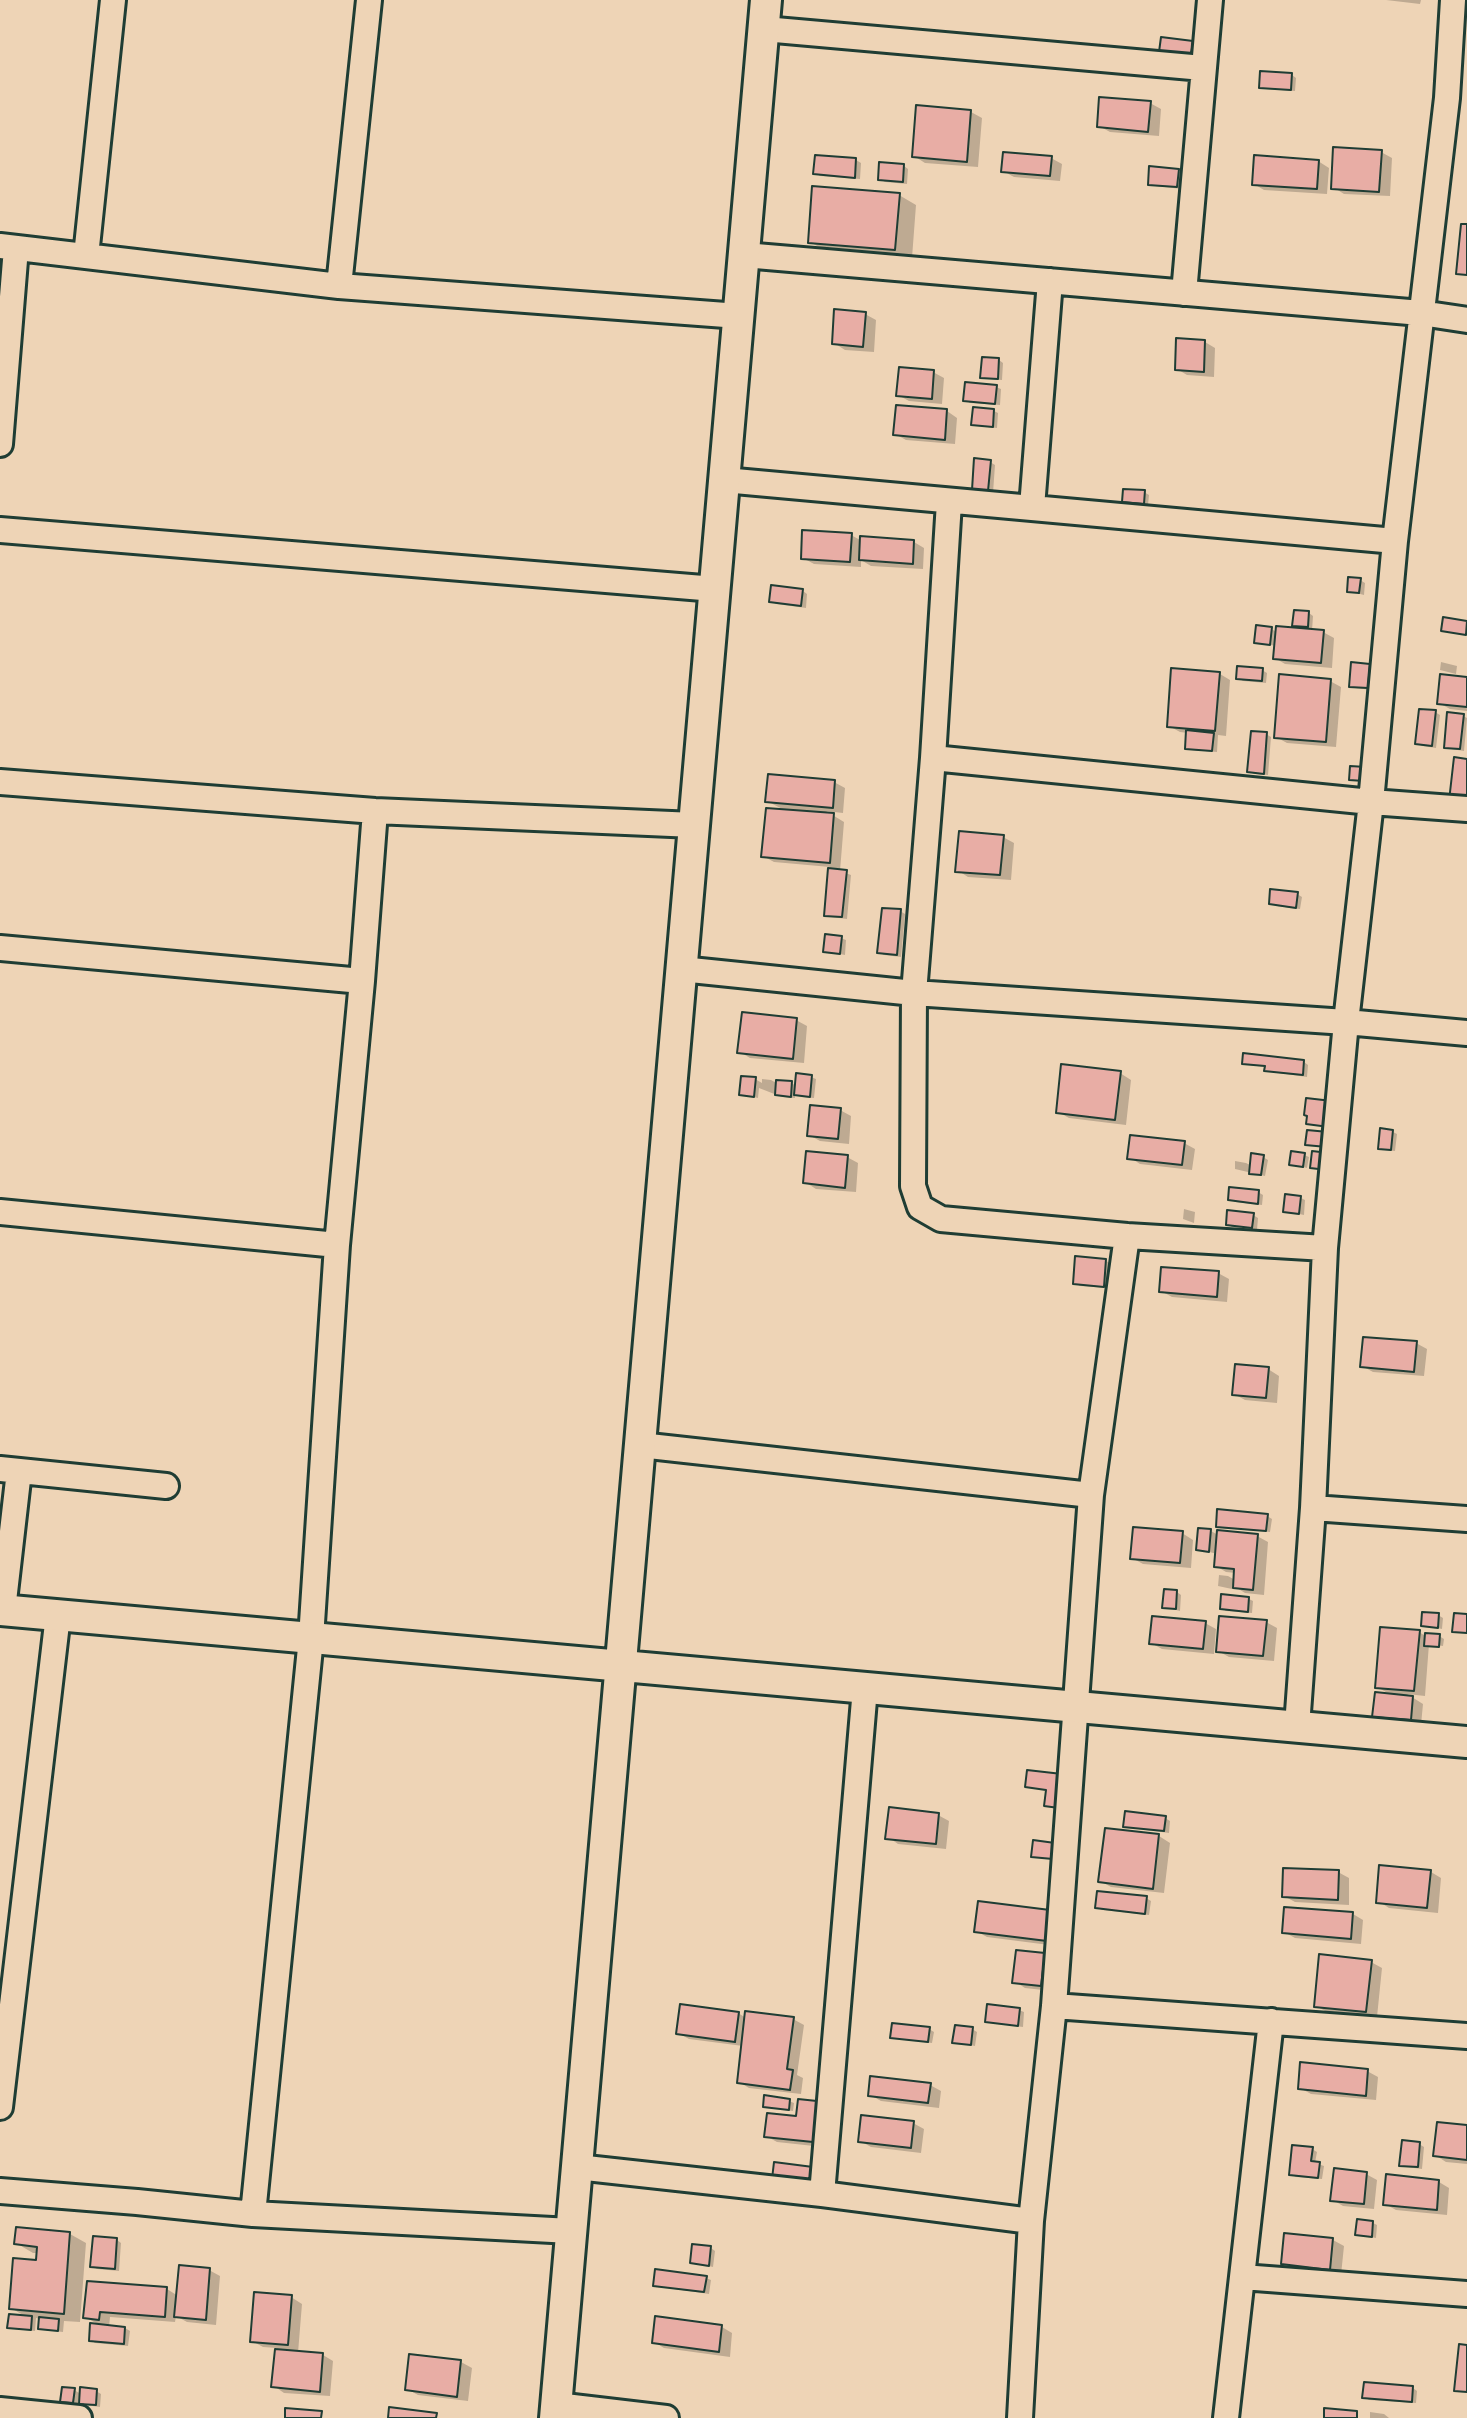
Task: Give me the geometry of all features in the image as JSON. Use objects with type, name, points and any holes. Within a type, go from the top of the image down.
[{"type":"street","points":[[86,256],[113,0]]},
{"type":"street","points":[[339,286],[369,0]]},
{"type":"street","points":[[1184,293],[1210,0]]},
{"type":"street","points":[[1297,1726],[1313,1508],[1325,1248],[1395,541],[1421,313],[1457,98],[1453,0]]},
{"type":"street","points":[[666,2418],[555,2412],[765,15],[1203,68]]},
{"type":"street","points":[[0,444],[8,247],[339,286],[739,316]]},
{"type":"street","points":[[744,255],[1421,313],[1467,320]]},
{"type":"street","points":[[1032,507],[1050,281]]},
{"type":"street","points":[[724,480],[1395,541]]},
{"type":"street","points":[[949,502],[914,993],[913,1186],[920,1207],[941,1219],[1127,1236],[1325,1248]]},
{"type":"street","points":[[0,530],[715,589]]},
{"type":"street","points":[[933,758],[1467,809]]},
{"type":"street","points":[[0,782],[375,811],[694,825]]},
{"type":"street","points":[[253,2214],[311,1638],[337,1245],[375,811]]},
{"type":"street","points":[[0,948],[362,981]]},
{"type":"street","points":[[681,969],[914,993],[1467,1033]]},
{"type":"street","points":[[0,1212],[337,1245]]},
{"type":"street","points":[[1020,2418],[1031,2221],[1054,2006],[1091,1495],[1127,1236]]},
{"type":"street","points":[[640,1445],[1091,1495]]},
{"type":"street","points":[[166,1486],[9,1470],[2,1610],[1467,1742]]},
{"type":"street","points":[[1313,1508],[1467,1519]]},
{"type":"street","points":[[0,2107],[12,1904],[58,1615]]},
{"type":"street","points":[[822,2194],[865,1688]]},
{"type":"street","points":[[1054,2006],[1467,2036]]},
{"type":"street","points":[[1226,2418],[1271,2021]]},
{"type":"street","points":[[577,2167],[1031,2221]]},
{"type":"street","points":[[0,2191],[253,2214],[571,2231]]},
{"type":"street","points":[[1242,2277],[1467,2294]]},
{"type":"street","points":[[0,2410],[79,2418]]},
{"type":"building","points":[[1161,37],[1193,41],[1191,55],[1159,52]]},
{"type":"building","points":[[1260,71],[1292,73],[1291,90],[1259,88]]},
{"type":"building","points":[[1099,97],[1151,101],[1148,132],[1097,127]]},
{"type":"building","points":[[916,105],[971,110],[967,162],[912,157]]},
{"type":"building","points":[[1333,147],[1382,150],[1379,192],[1331,189]]},
{"type":"building","points":[[1003,152],[1052,156],[1050,176],[1001,172]]},
{"type":"building","points":[[815,155],[856,158],[855,178],[813,174]]},
{"type":"building","points":[[1254,155],[1319,160],[1317,189],[1252,185]]},
{"type":"building","points":[[879,162],[904,164],[903,182],[878,180]]},
{"type":"building","points":[[1149,166],[1179,169],[1177,187],[1148,185]]},
{"type":"building","points":[[812,186],[900,193],[895,250],[808,243]]},
{"type":"building","points":[[1461,224],[1467,224],[1467,275],[1456,274]]},
{"type":"building","points":[[834,309],[866,312],[863,347],[832,344]]},
{"type":"building","points":[[1176,338],[1205,340],[1204,372],[1175,370]]},
{"type":"building","points":[[982,357],[999,358],[998,379],[980,378]]},
{"type":"building","points":[[899,367],[934,370],[932,399],[896,396]]},
{"type":"building","points":[[965,382],[997,385],[995,404],[963,401]]},
{"type":"building","points":[[896,405],[947,409],[945,440],[893,435]]},
{"type":"building","points":[[973,407],[994,409],[993,427],[971,425]]},
{"type":"building","points":[[974,458],[991,460],[988,491],[972,490]]},
{"type":"building","points":[[1123,489],[1145,490],[1144,504],[1122,502]]},
{"type":"building","points":[[802,530],[852,533],[850,562],[801,559]]},
{"type":"building","points":[[860,536],[914,540],[913,564],[859,560]]},
{"type":"building","points":[[1348,577],[1361,578],[1359,593],[1347,592]]},
{"type":"building","points":[[771,585],[803,589],[801,606],[769,602]]},
{"type":"building","points":[[1294,610],[1309,611],[1308,627],[1292,626]]},
{"type":"building","points":[[1443,617],[1467,621],[1466,635],[1441,631]]},
{"type":"building","points":[[1256,625],[1272,627],[1270,645],[1254,643]]},
{"type":"building","points":[[1276,626],[1324,630],[1321,663],[1273,659]]},
{"type":"building","points":[[1351,662],[1370,664],[1368,688],[1349,687]]},
{"type":"building","points":[[1237,666],[1263,668],[1262,681],[1236,679]]},
{"type":"building","points":[[1171,668],[1220,672],[1215,731],[1167,727]]},
{"type":"building","points":[[1279,674],[1331,679],[1326,742],[1274,738]]},
{"type":"building","points":[[1440,674],[1467,677],[1467,707],[1437,704]]},
{"type":"building","points":[[1419,709],[1436,710],[1432,746],[1415,744]]},
{"type":"building","points":[[1447,712],[1464,714],[1460,749],[1444,748]]},
{"type":"building","points":[[1186,730],[1214,733],[1212,751],[1185,749]]},
{"type":"building","points":[[1251,731],[1267,732],[1264,774],[1247,772]]},
{"type":"building","points":[[1454,757],[1467,759],[1467,803],[1449,801]]},
{"type":"building","points":[[1350,766],[1366,767],[1364,781],[1349,780]]},
{"type":"building","points":[[768,774],[835,780],[833,808],[765,802]]},
{"type":"building","points":[[766,808],[834,813],[830,863],[761,857]]},
{"type":"building","points":[[959,831],[1004,835],[1000,875],[955,872]]},
{"type":"building","points":[[828,868],[847,870],[842,917],[824,916]]},
{"type":"building","points":[[1270,889],[1298,892],[1296,908],[1269,904]]},
{"type":"building","points":[[882,908],[901,909],[897,955],[877,953]]},
{"type":"building","points":[[825,934],[842,936],[840,954],[823,952]]},
{"type":"building","points":[[742,1012],[797,1018],[793,1059],[737,1053]]},
{"type":"building","points":[[1243,1053],[1304,1060],[1303,1075],[1264,1071],[1265,1066],[1242,1064]]},
{"type":"building","points":[[1061,1064],[1121,1071],[1115,1120],[1056,1113]]},
{"type":"building","points":[[796,1073],[812,1075],[810,1097],[794,1095]]},
{"type":"building","points":[[741,1076],[756,1077],[754,1097],[739,1095]]},
{"type":"building","points":[[776,1080],[792,1081],[791,1097],[775,1095]]},
{"type":"building","points":[[1306,1098],[1332,1101],[1329,1127],[1306,1124]]},
{"type":"building","points":[[810,1105],[841,1108],[838,1139],[807,1136]]},
{"type":"building","points":[[1380,1128],[1393,1130],[1391,1150],[1378,1149]]},
{"type":"building","points":[[1307,1130],[1328,1132],[1327,1147],[1305,1145]]},
{"type":"building","points":[[1130,1135],[1185,1141],[1182,1165],[1127,1159]]},
{"type":"building","points":[[806,1151],[848,1155],[845,1188],[803,1183]]},
{"type":"building","points":[[1291,1151],[1305,1153],[1303,1167],[1289,1165]]},
{"type":"building","points":[[1312,1151],[1329,1153],[1327,1170],[1310,1168]]},
{"type":"building","points":[[1251,1153],[1264,1155],[1261,1175],[1249,1174]]},
{"type":"building","points":[[1229,1187],[1259,1190],[1258,1204],[1228,1200]]},
{"type":"building","points":[[1285,1194],[1301,1196],[1299,1214],[1283,1212]]},
{"type":"building","points":[[1227,1210],[1254,1213],[1252,1228],[1226,1225]]},
{"type":"building","points":[[1075,1256],[1106,1259],[1104,1287],[1073,1284]]},
{"type":"building","points":[[1161,1267],[1219,1271],[1217,1297],[1159,1292]]},
{"type":"building","points":[[1363,1337],[1417,1341],[1414,1372],[1360,1367]]},
{"type":"building","points":[[1235,1364],[1269,1367],[1266,1398],[1232,1395]]},
{"type":"building","points":[[1217,1509],[1268,1514],[1266,1531],[1216,1527]]},
{"type":"building","points":[[1133,1527],[1183,1531],[1180,1563],[1130,1559]]},
{"type":"building","points":[[1198,1528],[1211,1529],[1209,1552],[1196,1550]]},
{"type":"building","points":[[1217,1530],[1258,1534],[1253,1590],[1233,1588],[1234,1569],[1214,1567]]},
{"type":"building","points":[[1164,1589],[1177,1590],[1176,1609],[1162,1608]]},
{"type":"building","points":[[1221,1594],[1249,1597],[1248,1612],[1220,1609]]},
{"type":"building","points":[[1422,1612],[1439,1613],[1438,1628],[1421,1626]]},
{"type":"building","points":[[1454,1613],[1467,1614],[1467,1633],[1452,1632]]},
{"type":"building","points":[[1152,1616],[1206,1621],[1203,1649],[1149,1644]]},
{"type":"building","points":[[1219,1616],[1267,1620],[1263,1656],[1216,1652]]},
{"type":"building","points":[[1380,1627],[1420,1630],[1414,1691],[1375,1688]]},
{"type":"building","points":[[1425,1633],[1440,1634],[1439,1647],[1424,1646]]},
{"type":"building","points":[[1375,1692],[1413,1696],[1411,1720],[1372,1717]]},
{"type":"building","points":[[1027,1770],[1062,1774],[1059,1808],[1044,1806],[1046,1790],[1025,1787]]},
{"type":"building","points":[[889,1807],[939,1813],[936,1844],[885,1839]]},
{"type":"building","points":[[1125,1811],[1166,1816],[1164,1831],[1123,1827]]},
{"type":"building","points":[[1105,1828],[1159,1834],[1153,1889],[1098,1882]]},
{"type":"building","points":[[1033,1840],[1055,1843],[1053,1859],[1031,1857]]},
{"type":"building","points":[[1379,1865],[1431,1870],[1427,1908],[1376,1903]]},
{"type":"building","points":[[1283,1868],[1339,1870],[1338,1900],[1282,1897]]},
{"type":"building","points":[[1097,1891],[1147,1896],[1145,1914],[1095,1908]]},
{"type":"building","points":[[978,1901],[1050,1910],[1047,1941],[974,1932]]},
{"type":"building","points":[[1284,1907],[1353,1912],[1351,1939],[1282,1933]]},
{"type":"building","points":[[1016,1950],[1045,1953],[1041,1986],[1012,1983]]},
{"type":"building","points":[[1319,1954],[1372,1960],[1366,2012],[1314,2007]]},
{"type":"building","points":[[680,2004],[739,2012],[735,2042],[676,2034]]},
{"type":"building","points":[[987,2004],[1020,2008],[1018,2026],[985,2022]]},
{"type":"building","points":[[745,2011],[794,2017],[787,2069],[793,2070],[790,2090],[737,2083]]},
{"type":"building","points":[[892,2023],[930,2027],[928,2042],[890,2038]]},
{"type":"building","points":[[955,2025],[973,2027],[971,2045],[952,2043]]},
{"type":"building","points":[[1300,2062],[1368,2069],[1366,2096],[1298,2089]]},
{"type":"building","points":[[870,2076],[931,2083],[928,2103],[868,2096]]},
{"type":"building","points":[[764,2095],[790,2099],[789,2110],[763,2107]]},
{"type":"building","points":[[798,2099],[817,2101],[813,2142],[764,2137],[767,2113],[796,2116]]},
{"type":"building","points":[[861,2115],[914,2121],[911,2148],[858,2142]]},
{"type":"building","points":[[1437,2122],[1467,2125],[1467,2160],[1433,2156]]},
{"type":"building","points":[[1402,2140],[1420,2142],[1418,2167],[1399,2166]]},
{"type":"building","points":[[1292,2145],[1313,2147],[1311,2161],[1320,2162],[1318,2178],[1289,2175]]},
{"type":"building","points":[[774,2162],[813,2167],[811,2183],[772,2179]]},
{"type":"building","points":[[1334,2168],[1367,2172],[1364,2204],[1330,2201]]},
{"type":"building","points":[[1386,2174],[1439,2180],[1437,2210],[1383,2205]]},
{"type":"building","points":[[1357,2219],[1373,2221],[1372,2237],[1355,2235]]},
{"type":"building","points":[[16,2227],[70,2232],[64,2314],[9,2309],[13,2258],[36,2260],[37,2247],[14,2244]]},
{"type":"building","points":[[1284,2233],[1333,2238],[1330,2270],[1281,2264]]},
{"type":"building","points":[[93,2236],[117,2238],[115,2269],[90,2267]]},
{"type":"building","points":[[692,2244],[711,2246],[709,2266],[690,2263]]},
{"type":"building","points":[[179,2265],[210,2268],[206,2320],[174,2317]]},
{"type":"building","points":[[655,2269],[707,2276],[704,2292],[653,2286]]},
{"type":"building","points":[[87,2281],[167,2287],[165,2317],[100,2312],[99,2320],[83,2318]]},
{"type":"building","points":[[254,2292],[292,2295],[288,2345],[250,2342]]},
{"type":"building","points":[[9,2314],[32,2316],[31,2330],[7,2328]]},
{"type":"building","points":[[655,2316],[722,2325],[719,2352],[652,2343]]},
{"type":"building","points":[[39,2317],[59,2319],[58,2331],[38,2329]]},
{"type":"building","points":[[90,2323],[125,2327],[124,2344],[89,2341]]},
{"type":"building","points":[[1459,2344],[1467,2345],[1467,2392],[1454,2391]]},
{"type":"building","points":[[275,2349],[323,2353],[320,2392],[271,2387]]},
{"type":"building","points":[[409,2354],[461,2360],[457,2397],[405,2390]]},
{"type":"building","points":[[1364,2382],[1413,2386],[1412,2402],[1362,2398]]},
{"type":"building","points":[[62,2387],[75,2388],[73,2403],[60,2402]]},
{"type":"building","points":[[80,2387],[97,2389],[96,2405],[79,2404]]},
{"type":"building","points":[[389,2407],[437,2413],[436,2418],[388,2418]]},
{"type":"building","points":[[285,2408],[322,2411],[321,2418],[285,2418]]},
{"type":"building","points":[[1324,2408],[1357,2411],[1357,2418],[1324,2418]]}]
